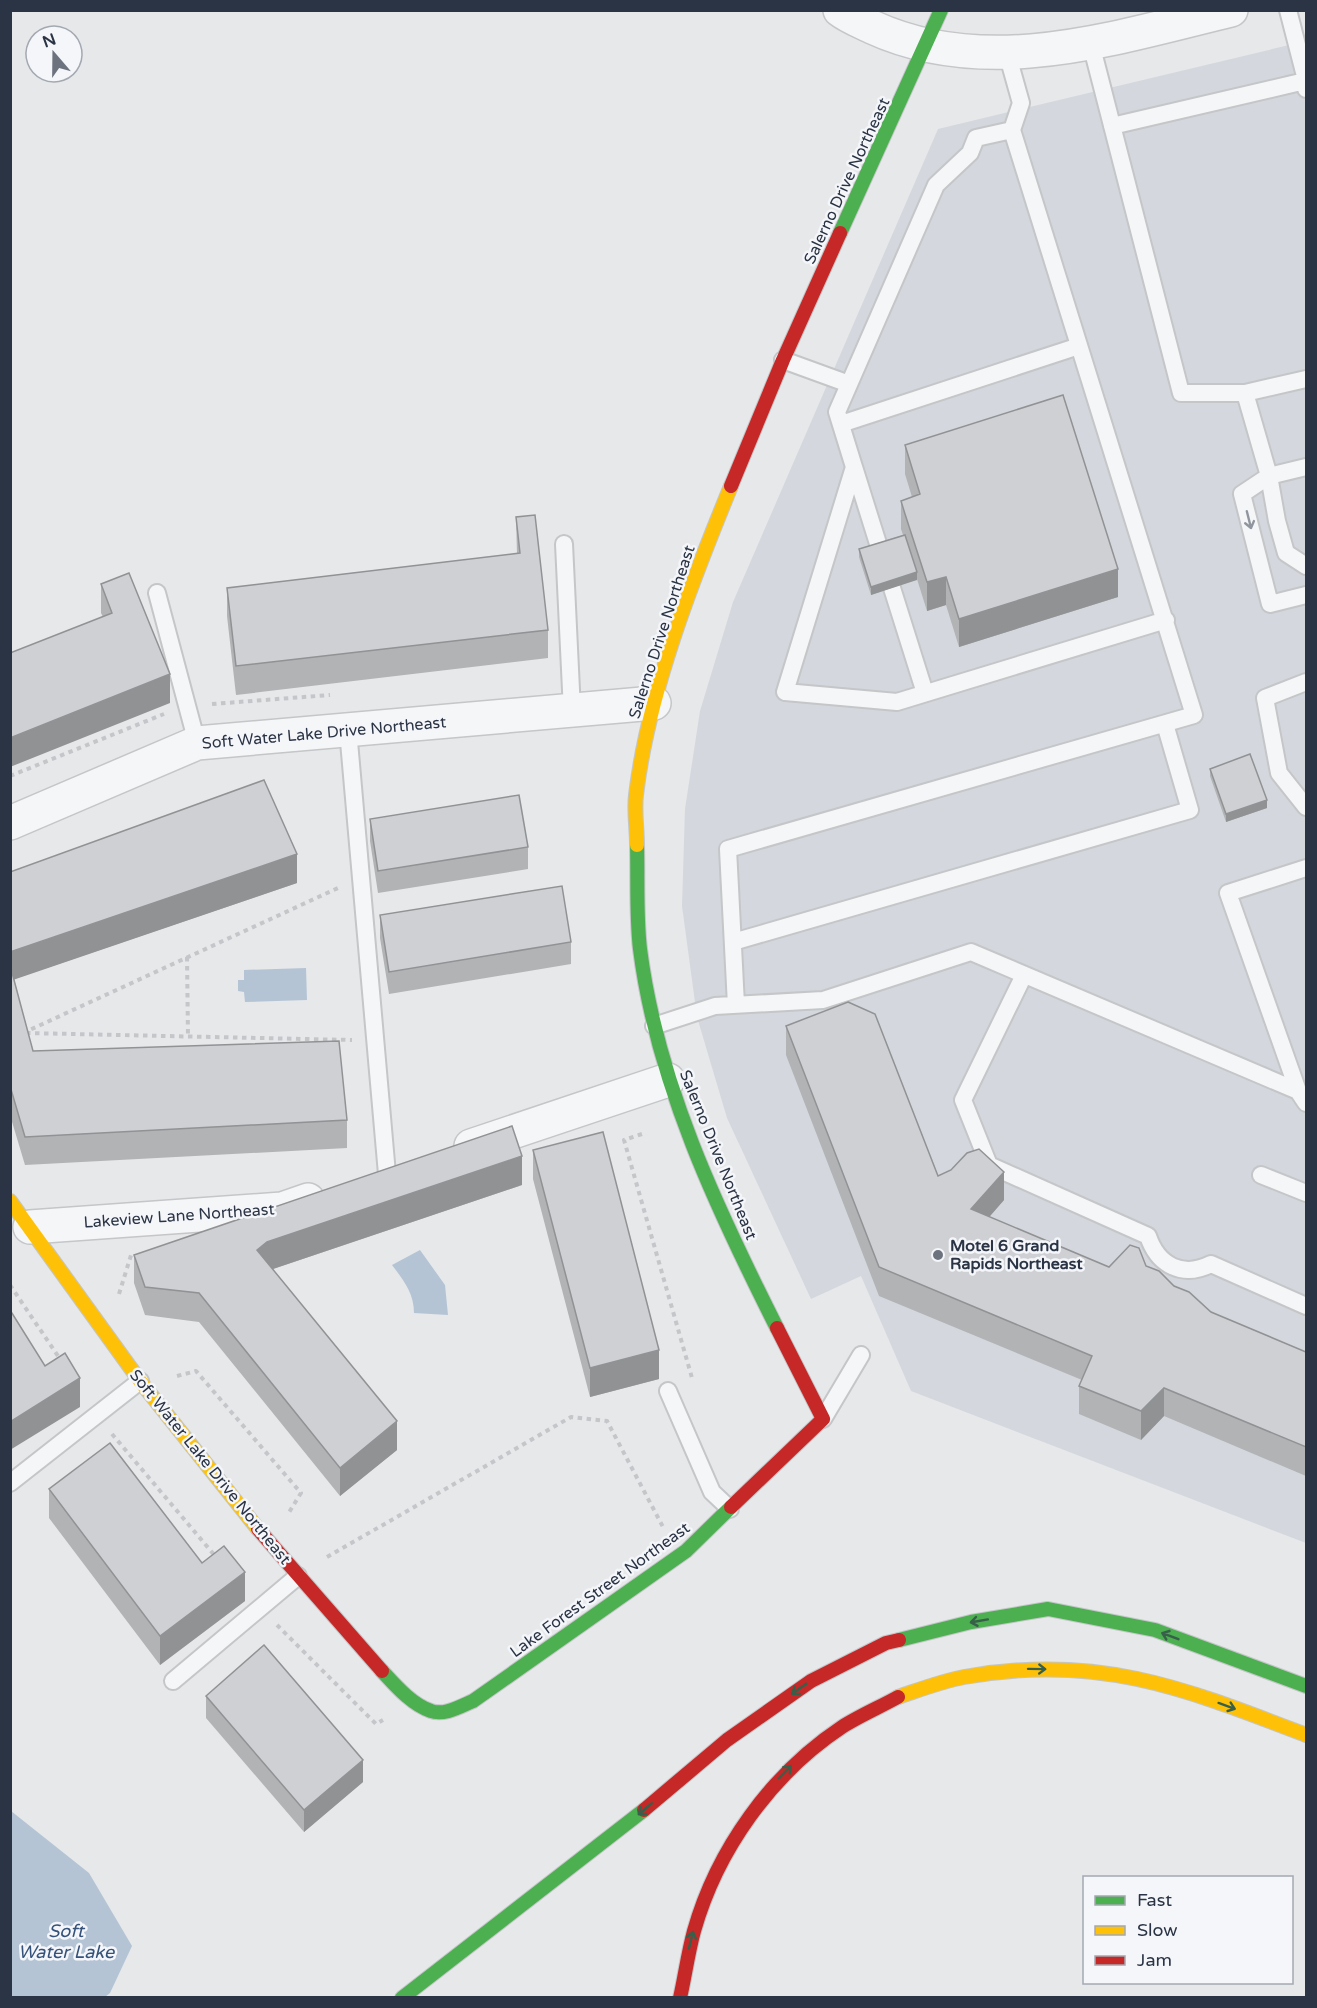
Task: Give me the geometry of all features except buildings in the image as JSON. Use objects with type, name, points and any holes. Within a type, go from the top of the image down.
[{"type":"main road","name":"Salerno Drive Northeast","points":[[823,1419],[737,1249],[668,1080],[654,1026],[640,948],[636,796],[654,703],[702,558],[783,360],[941,10]]},
{"type":"main road","name":"Soft Water Lake Drive Northeast","points":[[20,1214],[140,1381],[298,1576],[399,1690],[432,1712]]},
{"type":"main road","name":"Lake Forest Street Northeast","points":[[432,1712],[452,1710],[473,1701],[686,1551],[823,1419]]},
{"type":"main road","points":[[402,1998],[637,1816],[727,1740],[811,1681],[886,1643],[971,1622],[1048,1609],[1155,1630],[1306,1686]]},
{"type":"main road","points":[[1225,1657],[1306,1677]]},
{"type":"main road","points":[[680,1998],[684,1966],[699,1913],[726,1850],[752,1811],[790,1766],[826,1738],[894,1700],[961,1677],[995,1671],[1034,1668],[1126,1675],[1182,1689],[1306,1735]]},
{"type":"street","points":[[840,10],[887,33],[926,46],[1006,53],[1091,44],[1231,10]]},
{"type":"street","name":"Soft Water Lake Drive Northeast","points":[[10,823],[197,743],[654,703]]},
{"type":"street","name":"Lakeview Lane Northeast","points":[[20,1214],[142,1219],[282,1209],[668,1080]]},
{"type":"lane","points":[[1112,126],[1306,83],[1288,10]]},
{"type":"lane","points":[[1091,44],[1181,393],[1245,393],[1306,379]]},
{"type":"lane","points":[[736,1005],[728,849],[1194,715],[1011,130],[1021,103],[1006,53]]},
{"type":"lane","points":[[880,550],[837,412],[936,185],[970,153],[976,138],[1011,130]]},
{"type":"lane","points":[[841,424],[1079,346]]},
{"type":"lane","points":[[783,360],[849,384]]},
{"type":"lane","points":[[1245,393],[1269,476],[1276,521],[1286,553],[1306,566]]},
{"type":"lane","points":[[854,467],[785,692],[897,702],[1166,620]]},
{"type":"lane","points":[[1306,467],[1269,476],[1242,494],[1270,604],[1306,595]]},
{"type":"lane","points":[[564,544],[572,711]]},
{"type":"lane","points":[[892,588],[925,693]]},
{"type":"lane","points":[[157,593],[197,743]]},
{"type":"lane","points":[[1306,682],[1265,698],[1279,773],[1306,807]]},
{"type":"lane","points":[[733,942],[1190,810],[1165,724]]},
{"type":"lane","points":[[348,730],[387,1174]]},
{"type":"lane","points":[[1303,1097],[1228,893],[1306,868]]},
{"type":"lane","points":[[654,1026],[715,1006],[823,1000],[971,952],[1303,1097]]},
{"type":"lane","points":[[1024,975],[963,1100],[989,1165],[1148,1236],[1156,1255],[1174,1268],[1192,1270],[1211,1264],[1306,1306]]},
{"type":"lane","points":[[1261,1175],[1306,1193]]},
{"type":"lane","points":[[823,1419],[861,1355]]},
{"type":"lane","points":[[10,1483],[140,1381]]},
{"type":"lane","points":[[668,1391],[712,1492],[730,1509]]},
{"type":"lane","points":[[173,1681],[298,1576]]},
{"type":"path","points":[[360,878],[22,1033],[375,1040]]},
{"type":"path","points":[[187,957],[188,1036]]},
{"type":"path","points":[[642,1134],[624,1140],[692,1381],[668,1391]]},
{"type":"path","points":[[118,1298],[142,1219]]},
{"type":"path","points":[[10,1285],[66,1369]]},
{"type":"path","points":[[176,1377],[196,1371],[301,1493],[284,1520]]},
{"type":"path","points":[[97,1415],[222,1564]]},
{"type":"path","points":[[320,1561],[570,1418],[607,1421],[668,1536]]},
{"type":"path","points":[[260,1608],[376,1724],[415,1702]]},
{"type":"shaded area","points":[[1306,41],[1306,1543],[911,1391],[861,1276],[811,1299],[727,1118],[697,1017],[682,906],[685,809],[700,711],[733,602],[938,129]]},
{"type":"water","points":[[306,968],[307,1000],[245,1002],[244,992],[238,991],[238,980],[244,980],[244,970]]},
{"type":"water","points":[[420,1250],[445,1285],[448,1315],[414,1313],[410,1293],[392,1265]]},
{"type":"water","name":"Soft Water Lake","points":[[11,1811],[89,1873],[132,1946],[110,1993],[105,1997],[11,1997]]},
{"type":"traffic: fast","points":[[840,233],[941,10]]},
{"type":"traffic: fast","points":[[637,845],[640,949],[648,999],[660,1048],[692,1144],[777,1328]]},
{"type":"traffic: fast","points":[[382,1671],[411,1699],[431,1711],[447,1711],[473,1701],[686,1551],[731,1507]]},
{"type":"traffic: fast","points":[[899,1640],[971,1622],[1048,1609],[1155,1630],[1306,1686]]},
{"type":"traffic: fast","points":[[402,1998],[644,1810]]},
{"type":"traffic: slow","points":[[637,845],[636,795],[650,717],[673,638],[731,486]]},
{"type":"traffic: slow","points":[[10,1201],[140,1381],[258,1529]]},
{"type":"traffic: slow","points":[[898,1697],[964,1677],[1012,1671],[1056,1669],[1098,1672],[1139,1679],[1179,1690],[1306,1735]]},
{"type":"traffic: jam","points":[[731,486],[783,360],[840,233]]},
{"type":"traffic: jam","points":[[731,1507],[823,1419],[777,1328]]},
{"type":"traffic: jam","points":[[258,1529],[382,1671]]},
{"type":"traffic: jam","points":[[644,1810],[727,1740],[811,1681],[886,1643],[899,1640]]},
{"type":"traffic: jam","points":[[680,1998],[692,1939],[704,1901],[732,1843],[750,1816],[792,1767],[816,1746],[842,1727],[898,1697]]},
{"type":"place","name":"Motel 6 Grand Rapids Northeast","points":[[938,1255]]}]
